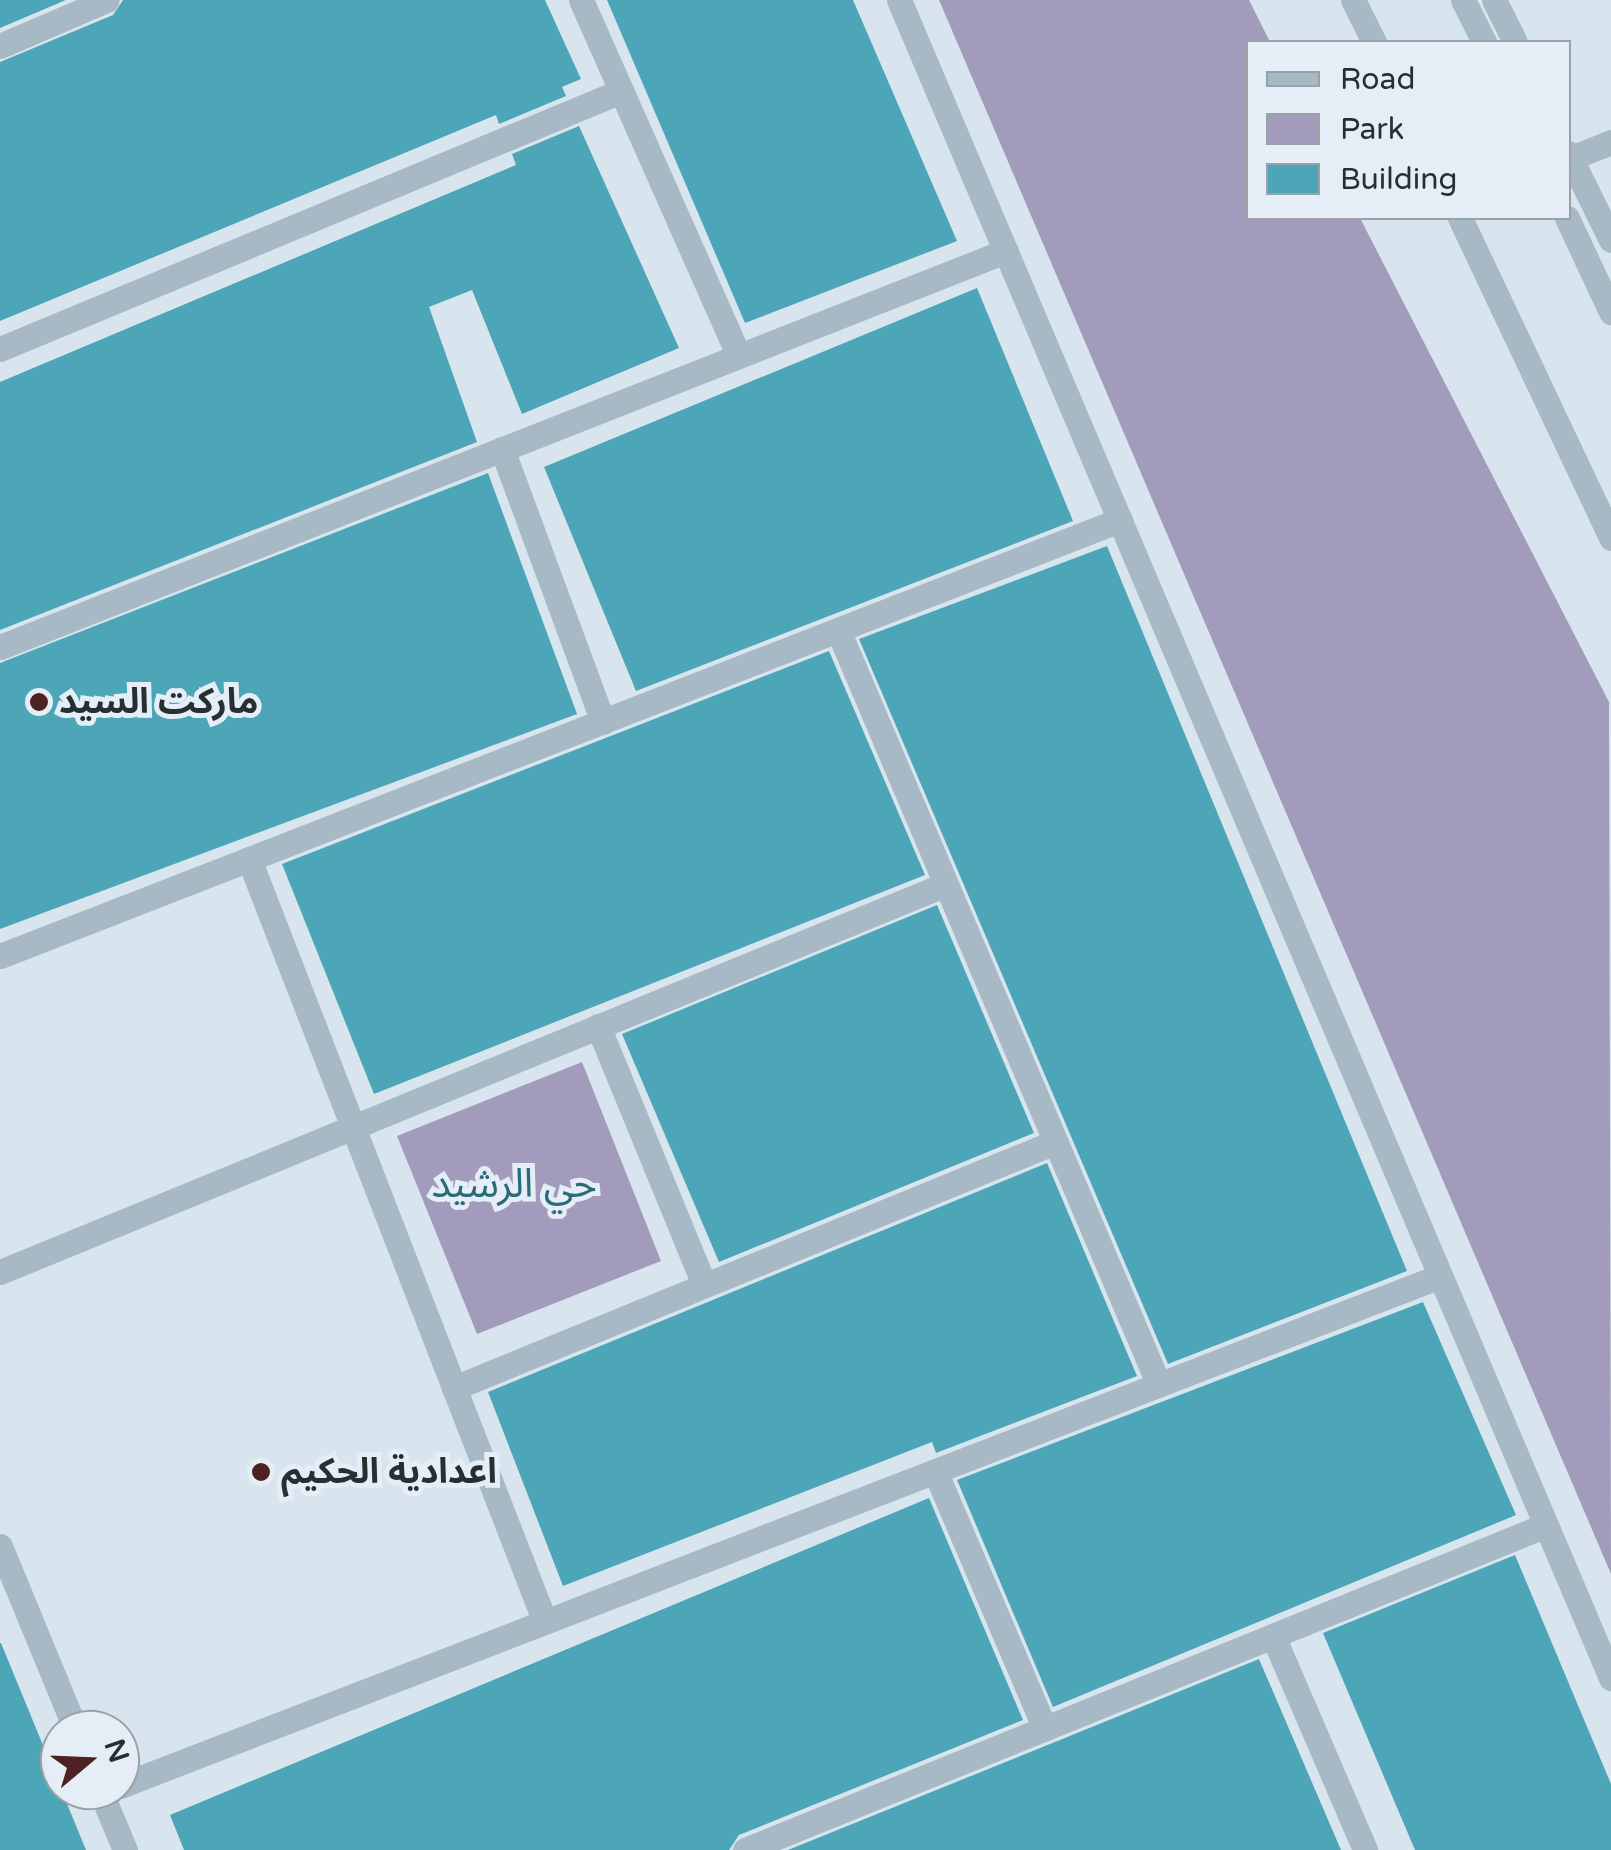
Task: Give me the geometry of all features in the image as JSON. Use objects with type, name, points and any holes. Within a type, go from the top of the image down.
[{"type":"street","points":[[0,46],[107,0]]},
{"type":"street","points":[[581,0],[739,356]]},
{"type":"street","points":[[900,0],[1611,1678]]},
{"type":"street","points":[[1353,0],[1373,40]]},
{"type":"street","points":[[1463,0],[1483,40]]},
{"type":"street","points":[[1494,0],[1514,40]]},
{"type":"street","points":[[0,349],[621,90]]},
{"type":"street","points":[[1571,156],[1611,142]]},
{"type":"street","points":[[1571,158],[1611,240]]},
{"type":"street","points":[[1461,220],[1611,538]]},
{"type":"street","points":[[1568,220],[1611,312]]},
{"type":"street","points":[[0,647],[1006,250]]},
{"type":"street","points":[[502,449],[603,722]]},
{"type":"street","points":[[0,956],[1120,520]]},
{"type":"street","points":[[838,630],[1159,1385]]},
{"type":"street","points":[[249,859],[544,1622]]},
{"type":"street","points":[[0,1272],[946,884]]},
{"type":"street","points":[[598,1026],[704,1285]]},
{"type":"street","points":[[454,1388],[1055,1142]]},
{"type":"street","points":[[140,1778],[1440,1276]]},
{"type":"street","points":[[935,1471],[1044,1729]]},
{"type":"street","points":[[746,1850],[1546,1525]]},
{"type":"street","points":[[0,1546],[68,1710]]},
{"type":"street","points":[[1273,1636],[1365,1850]]},
{"type":"street","points":[[114,1810],[125,1850]]},
{"type":"green space","points":[[939,0],[1249,0],[1269,40],[1246,40],[1246,220],[1361,220],[1609,702],[1611,1574]]},
{"type":"green space","points":[[582,1062],[661,1261],[477,1334],[397,1136]]},
{"type":"building","points":[[0,0],[66,0],[0,28]]},
{"type":"building","points":[[123,0],[545,0],[581,79],[562,87],[566,96],[499,124],[496,115],[0,321],[0,62],[113,15]]},
{"type":"building","points":[[607,0],[853,0],[957,241],[745,323]]},
{"type":"building","points":[[579,126],[679,348],[522,414],[472,290],[429,307],[477,442],[0,630],[0,382],[516,165],[512,154]]},
{"type":"building","points":[[977,288],[1073,521],[636,691],[544,467]]},
{"type":"building","points":[[488,473],[577,714],[0,929],[0,663]]},
{"type":"building","points":[[1107,546],[1407,1271],[1168,1364],[859,639]]},
{"type":"building","points":[[829,651],[925,875],[374,1094],[282,864]]},
{"type":"building","points":[[937,905],[1034,1133],[719,1262],[622,1034]]},
{"type":"building","points":[[1047,1163],[1137,1376],[936,1453],[932,1442],[563,1586],[488,1392]]},
{"type":"building","points":[[1423,1302],[1516,1515],[1053,1707],[957,1480]]},
{"type":"building","points":[[929,1498],[1023,1720],[739,1835],[729,1850],[184,1850],[170,1815]]},
{"type":"building","points":[[1515,1555],[1611,1784],[1611,1850],[1415,1850],[1323,1633]]},
{"type":"building","points":[[1,1643],[40,1738],[40,1810],[70,1810],[86,1850],[0,1850]]},
{"type":"building","points":[[1259,1659],[1341,1850],[788,1850],[1050,1744]]},
{"type":"place","name":"ماركت السيد","points":[[39,702]]},
{"type":"place","name":"اعدادية الحكيم","points":[[261,1472]]},
{"type":"district","name":"حي الرشيد","points":[[514,1184]]}]
